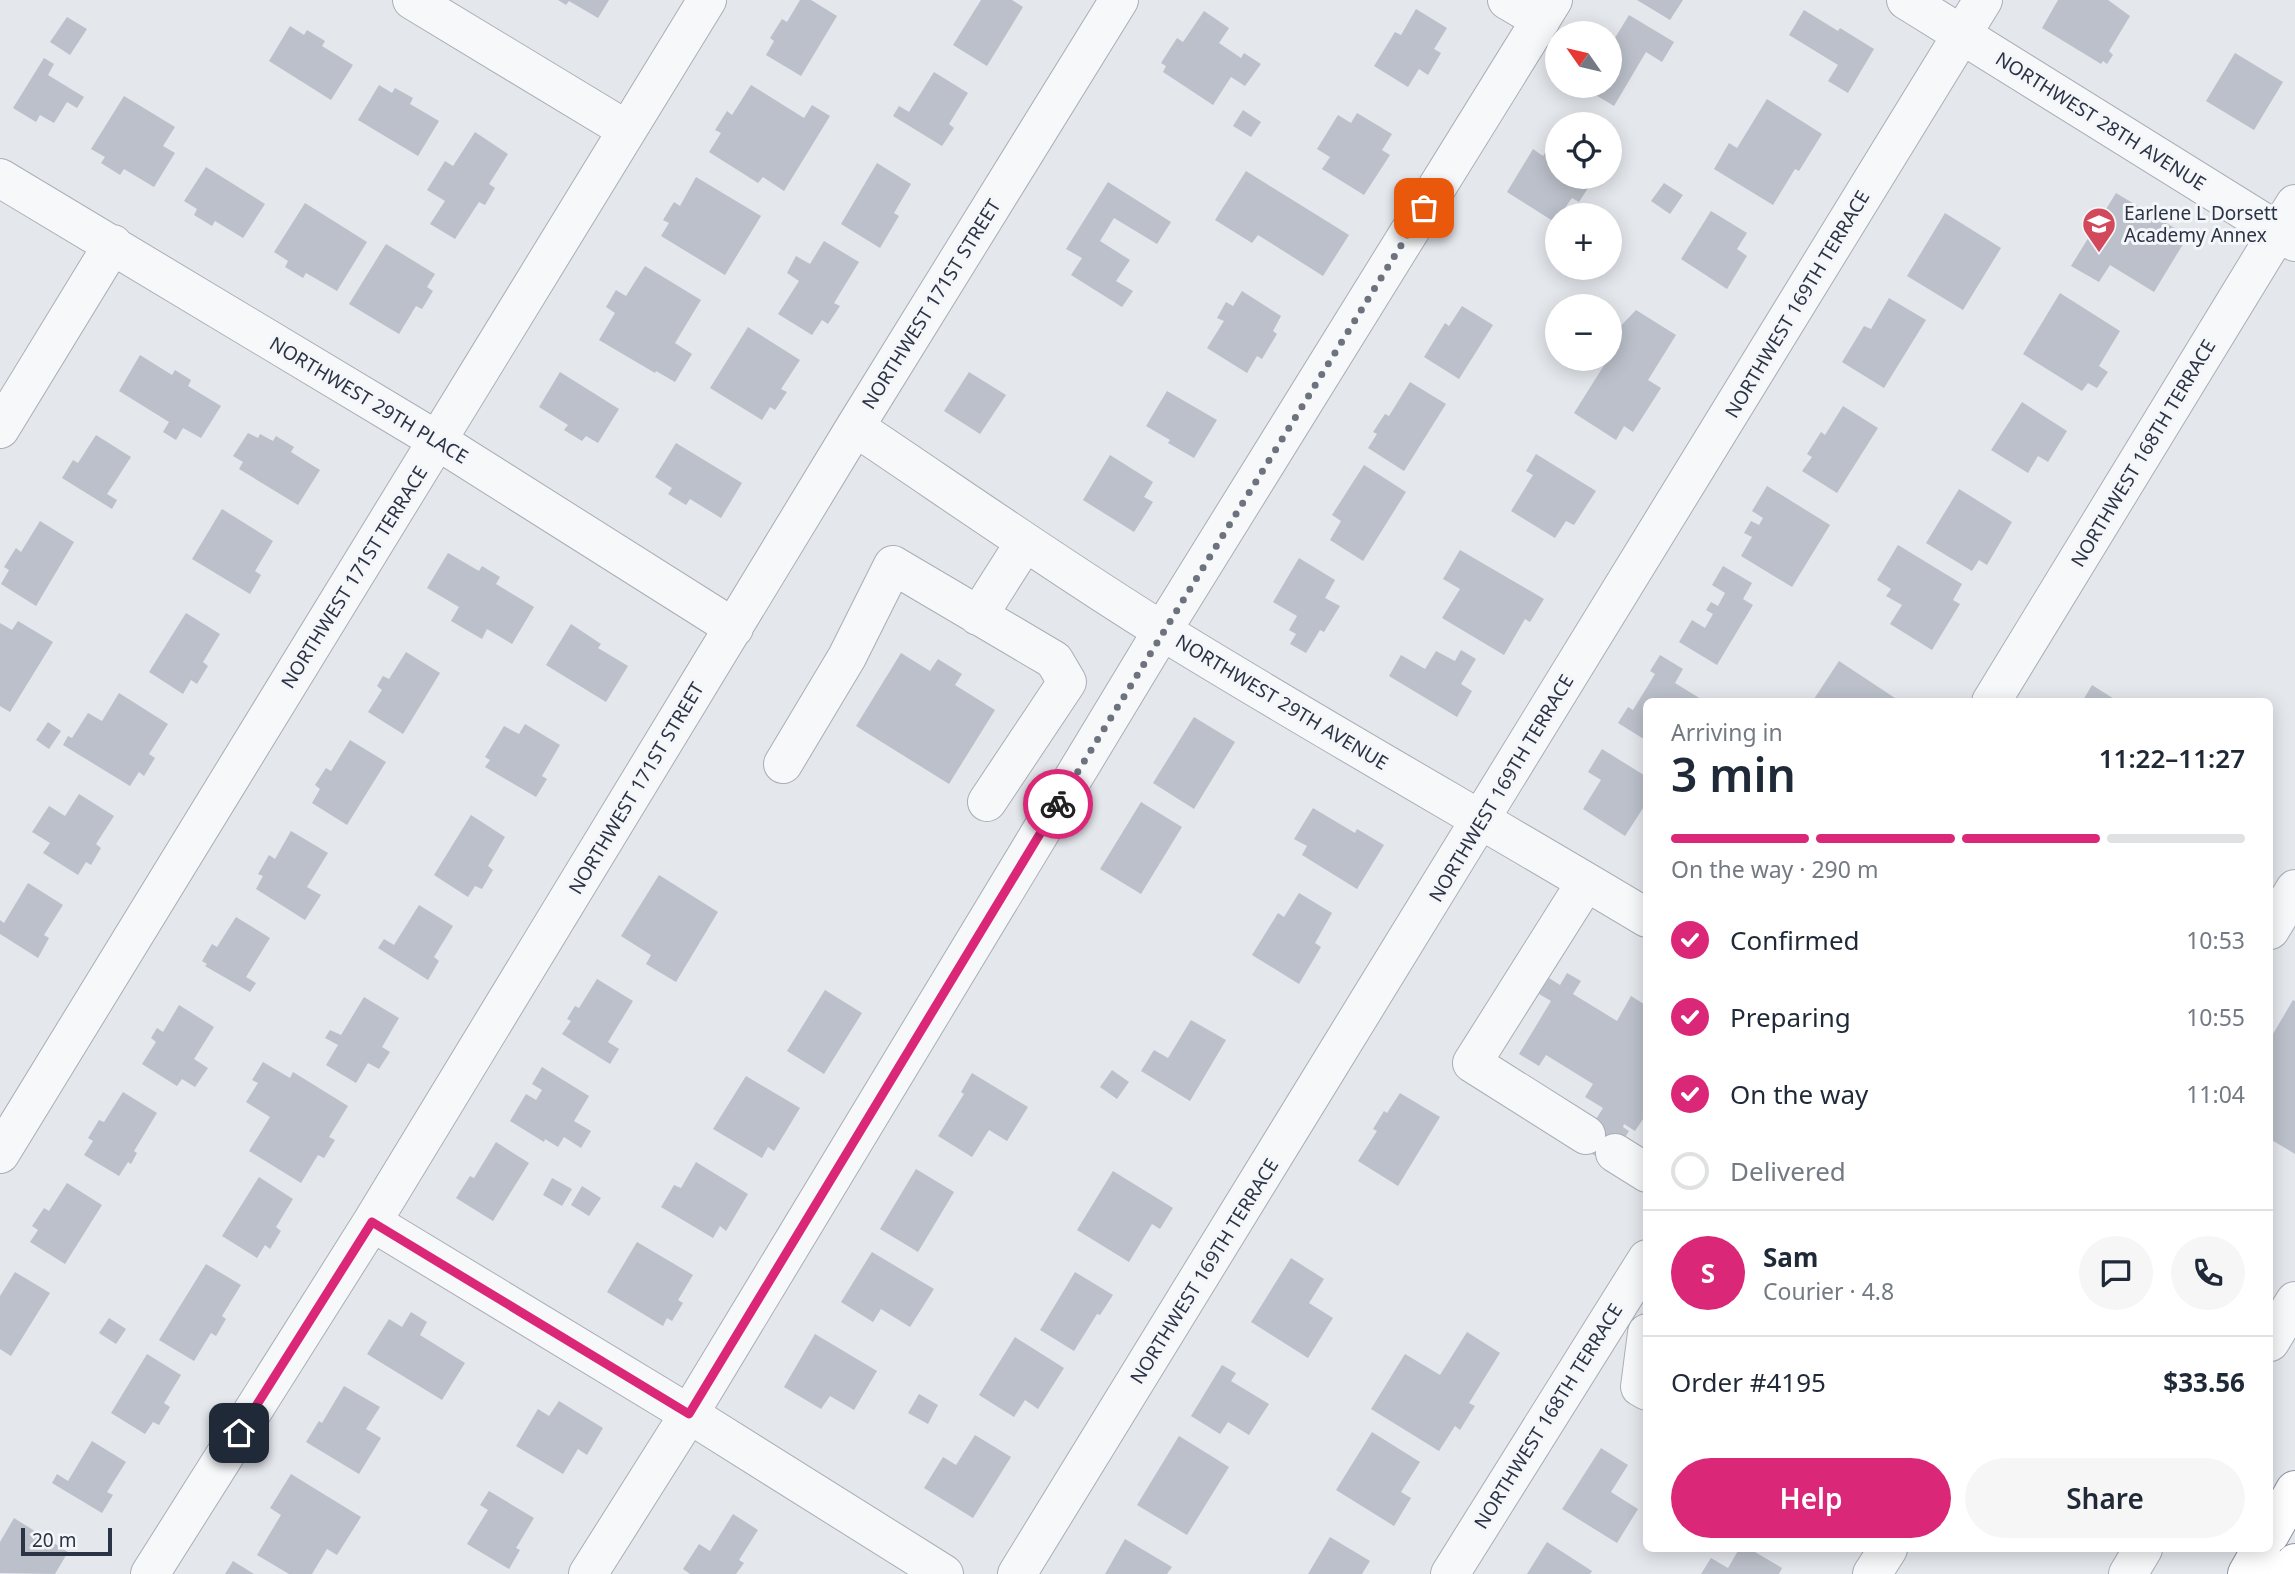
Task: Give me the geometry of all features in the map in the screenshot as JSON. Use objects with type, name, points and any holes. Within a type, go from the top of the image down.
[{"type":"highway","points":[[2273,1529],[2295,1490]]},
{"type":"highway","points":[[2247,1574],[2259,1552]]},
{"type":"highway","points":[[2288,1574],[2295,1563]]},
{"type":"street","points":[[412,0],[627,130]]},
{"type":"street","name":"NORTHWEST 171ST TERRACE","points":[[0,1154],[708,0]]},
{"type":"street","name":"NORTHWEST 171ST STREET","points":[[150,1574],[372,1222],[855,426],[1119,0]]},
{"type":"street","points":[[588,1574],[689,1414],[1162,631],[1547,10],[1507,0]]},
{"type":"street","name":"NORTHWEST 28TH AVENUE","points":[[1906,0],[2289,226]]},
{"type":"street","name":"NORTHWEST 169TH TERRACE","points":[[1017,1574],[1983,0]]},
{"type":"street","name":"NORTHWEST 29TH PLACE","points":[[0,178],[438,441],[734,628]]},
{"type":"street","name":"NORTHWEST 168TH TERRACE","points":[[1994,698],[2289,226]]},
{"type":"street","points":[[0,429],[113,244]]},
{"type":"street","name":"NORTHWEST 29TH AVENUE","points":[[855,426],[1162,631],[1480,822],[1643,916]]},
{"type":"street","points":[[978,615],[1025,542]]},
{"type":"street","points":[[783,764],[847,657],[893,565],[1054,660],[1067,682],[987,802]]},
{"type":"street","points":[[1586,882],[1472,1063],[1643,1171]]},
{"type":"street","points":[[2273,925],[2295,889]]},
{"type":"street","points":[[372,1222],[689,1414],[944,1574]]},
{"type":"street","name":"NORTHWEST 168TH TERRACE","points":[[1450,1574],[1643,1265]]},
{"type":"street","points":[[1612,1314],[1643,1331]]},
{"type":"street","points":[[1643,1360],[1640,1387],[1643,1389]]},
{"type":"street","points":[[1872,1574],[1886,1552]]},
{"type":"street","points":[[2128,1574],[2141,1552]]},
{"type":"building","points":[[558,0],[609,0],[598,18],[569,1],[566,5]]},
{"type":"building","points":[[800,0],[811,0],[837,16],[801,76],[766,55],[774,41],[770,38],[782,19],[787,22]]},
{"type":"building","points":[[981,0],[1012,0],[1023,7],[987,66],[953,45]]},
{"type":"building","points":[[1637,0],[1683,0],[1670,20]]},
{"type":"building","points":[[2058,0],[2108,0],[2130,16],[2109,51],[2113,55],[2107,64],[2103,61],[2101,64],[2042,28]]},
{"type":"building","points":[[1416,9],[1447,28],[1434,49],[1441,53],[1428,75],[1419,69],[1408,87],[1374,66],[1395,32],[1401,35]]},
{"type":"building","points":[[1804,10],[1874,49],[1848,93],[1828,81],[1838,65],[1789,35]]},
{"type":"building","points":[[1204,11],[1229,28],[1219,43],[1241,58],[1244,53],[1261,64],[1245,86],[1231,77],[1213,105],[1163,72],[1166,66],[1161,63],[1177,38],[1183,42]]},
{"type":"building","points":[[1629,15],[1674,42],[1662,62],[1646,52],[1622,92],[1622,26]]},
{"type":"building","points":[[67,17],[87,29],[70,55],[50,42]]},
{"type":"building","points":[[290,26],[304,35],[307,30],[325,41],[322,46],[353,65],[331,100],[269,61]]},
{"type":"building","points":[[2235,53],[2283,82],[2254,130],[2206,101]]},
{"type":"building","points":[[44,58],[54,64],[48,75],[84,97],[77,108],[67,102],[54,123],[40,115],[36,122],[13,108]]},
{"type":"building","points":[[934,72],[968,93],[949,124],[954,128],[942,146],[893,116],[899,106],[909,112]]},
{"type":"building","points":[[379,85],[392,93],[395,88],[413,98],[410,104],[439,121],[418,156],[358,120]]},
{"type":"building","points":[[751,85],[804,118],[812,105],[830,116],[784,191],[763,177],[758,183],[709,152],[721,133],[715,130],[727,111],[732,115]]},
{"type":"building","points":[[124,96],[175,127],[163,146],[175,153],[154,187],[124,169],[120,175],[101,163],[105,157],[91,149]]},
{"type":"building","points":[[1601,98],[1619,98],[1614,106]]},
{"type":"building","points":[[1767,99],[1822,134],[1799,171],[1795,169],[1773,205],[1714,169],[1729,143],[1737,148]]},
{"type":"building","points":[[1243,110],[1261,122],[1251,137],[1233,126]]},
{"type":"building","points":[[1357,113],[1392,134],[1382,150],[1390,155],[1364,195],[1322,169],[1330,157],[1317,149],[1338,115],[1351,123]]},
{"type":"building","points":[[475,132],[508,154],[489,184],[495,188],[485,205],[479,202],[455,239],[430,224],[445,201],[427,190],[445,161],[453,166]]},
{"type":"building","points":[[1533,149],[1543,156],[1545,153],[1545,189],[1587,189],[1579,202],[1572,198],[1568,203],[1545,203],[1545,216],[1507,192]]},
{"type":"building","points":[[877,163],[911,184],[894,213],[899,216],[880,248],[841,224]]},
{"type":"building","points":[[206,167],[265,204],[243,238],[215,221],[212,226],[194,215],[197,209],[184,201]]},
{"type":"building","points":[[1246,171],[1349,235],[1323,276],[1258,235],[1252,243],[1215,220]]},
{"type":"building","points":[[696,177],[761,216],[725,275],[661,236],[669,223],[663,220],[674,202],[680,206]]},
{"type":"building","points":[[1108,182],[1171,222],[1157,244],[1114,218],[1100,241],[1130,260],[1116,281],[1133,291],[1122,307],[1071,275],[1082,258],[1066,249]]},
{"type":"building","points":[[1664,183],[1683,195],[1670,214],[1651,201]]},
{"type":"building","points":[[2116,193],[2188,236],[2154,292],[2110,265],[2099,282],[2071,266]]},
{"type":"building","points":[[305,203],[367,242],[337,291],[306,273],[303,278],[285,267],[288,261],[274,252]]},
{"type":"building","points":[[1711,211],[1747,233],[1737,249],[1747,256],[1727,289],[1681,259]]},
{"type":"building","points":[[1945,213],[2001,248],[1963,310],[1907,276]]},
{"type":"building","points":[[824,241],[859,262],[834,303],[840,306],[828,324],[822,320],[812,335],[778,314],[799,281],[787,273],[796,256],[810,264]]},
{"type":"building","points":[[386,244],[435,274],[427,287],[433,291],[422,309],[416,306],[399,334],[349,304]]},
{"type":"building","points":[[645,266],[701,300],[675,343],[692,354],[675,382],[599,340],[615,313],[606,307],[616,290],[626,296]]},
{"type":"building","points":[[1242,291],[1281,316],[1273,331],[1277,334],[1262,359],[1257,356],[1247,373],[1207,348],[1224,321],[1217,318],[1226,302],[1233,306]]},
{"type":"building","points":[[2060,293],[2120,331],[2099,366],[2108,372],[2097,388],[2088,383],[2082,391],[2023,354]]},
{"type":"building","points":[[1889,298],[1926,320],[1884,388],[1842,362],[1864,326],[1871,329]]},
{"type":"building","points":[[1462,306],[1493,325],[1459,379],[1424,357],[1445,323],[1449,326]]},
{"type":"building","points":[[1636,310],[1676,335],[1648,380],[1661,388],[1633,432],[1624,426],[1616,440],[1574,413],[1600,371],[1622,371],[1622,325]]},
{"type":"building","points":[[748,327],[800,360],[781,389],[787,392],[775,410],[770,407],[762,420],[710,388]]},
{"type":"building","points":[[140,355],[172,375],[175,370],[191,380],[188,386],[221,406],[201,438],[183,428],[176,440],[163,432],[169,422],[119,391]]},
{"type":"building","points":[[560,372],[619,409],[598,443],[586,436],[582,441],[564,430],[568,425],[539,407]]},
{"type":"building","points":[[969,372],[1006,395],[980,434],[944,411]]},
{"type":"building","points":[[1410,382],[1446,404],[1404,471],[1368,448],[1377,434],[1373,432],[1385,414],[1389,416]]},
{"type":"building","points":[[1167,391],[1217,420],[1194,458],[1146,426]]},
{"type":"building","points":[[2022,402],[2067,431],[2048,462],[2038,456],[2028,473],[1991,450]]},
{"type":"building","points":[[1843,406],[1878,428],[1837,493],[1802,471],[1812,457],[1807,454],[1821,432],[1825,435]]},
{"type":"building","points":[[248,433],[258,438],[260,434],[273,441],[276,436],[294,447],[291,452],[320,470],[298,505],[239,469],[243,462],[233,456]]},
{"type":"building","points":[[96,435],[131,457],[107,494],[117,500],[112,509],[62,478],[73,460],[78,463]]},
{"type":"building","points":[[676,443],[742,483],[721,518],[690,499],[686,505],[668,494],[672,488],[655,477]]},
{"type":"building","points":[[1536,454],[1596,491],[1574,525],[1566,521],[1555,538],[1511,511],[1533,475],[1526,471]]},
{"type":"building","points":[[1110,455],[1153,482],[1144,497],[1153,502],[1134,532],[1083,500]]},
{"type":"building","points":[[1364,465],[1406,492],[1363,561],[1330,540],[1341,521],[1332,515]]},
{"type":"building","points":[[1767,486],[1830,525],[1792,587],[1741,556],[1752,537],[1744,533],[1751,521],[1759,525],[1763,518],[1752,511]]},
{"type":"building","points":[[1959,489],[2012,522],[1987,565],[1979,560],[1972,571],[1926,543]]},
{"type":"building","points":[[222,509],[273,541],[255,571],[261,575],[250,594],[192,559]]},
{"type":"building","points":[[40,521],[74,542],[36,606],[1,584],[9,570],[4,567],[16,548],[21,552]]},
{"type":"building","points":[[1898,545],[1962,584],[1953,600],[1960,604],[1932,650],[1890,624],[1902,605],[1886,596],[1891,589],[1877,580]]},
{"type":"building","points":[[1460,550],[1544,599],[1530,622],[1525,619],[1504,655],[1442,618],[1460,589],[1443,579]]},
{"type":"building","points":[[448,553],[479,571],[482,566],[500,577],[496,584],[534,607],[512,644],[487,629],[482,639],[451,621],[459,607],[427,588]]},
{"type":"building","points":[[1299,558],[1335,580],[1325,598],[1340,606],[1324,632],[1320,630],[1306,653],[1290,644],[1296,634],[1289,630],[1297,616],[1273,602]]},
{"type":"building","points":[[1723,566],[1752,583],[1743,599],[1753,605],[1717,665],[1679,642],[1692,620],[1705,628],[1713,614],[1706,610],[1711,602],[1718,606],[1725,593],[1712,585]]},
{"type":"building","points":[[186,613],[220,634],[203,662],[208,666],[197,684],[191,680],[183,694],[149,672]]},
{"type":"building","points":[[18,621],[53,642],[10,712],[0,706],[0,623],[12,630]]},
{"type":"building","points":[[571,624],[601,644],[598,648],[628,666],[606,702],[546,665]]},
{"type":"building","points":[[1461,650],[1476,659],[1461,684],[1472,691],[1457,717],[1389,676],[1401,655],[1425,669],[1436,651],[1455,661]]},
{"type":"building","points":[[406,652],[440,673],[403,734],[368,712],[382,690],[377,686],[383,676],[389,679]]},
{"type":"building","points":[[901,653],[930,671],[938,659],[962,674],[955,685],[995,710],[949,784],[856,726]]},
{"type":"building","points":[[1660,655],[1683,669],[1675,683],[1699,698],[1643,698],[1643,739],[1618,723],[1628,707],[1633,710],[1655,674],[1650,671]]},
{"type":"building","points":[[1839,661],[1895,698],[1815,698]]},
{"type":"building","points":[[2092,685],[2113,698],[2084,698]]},
{"type":"building","points":[[119,693],[168,724],[149,754],[155,758],[144,776],[139,772],[130,786],[63,745],[68,736],[72,738],[88,713],[102,721]]},
{"type":"building","points":[[1194,717],[1235,742],[1194,809],[1153,783]]},
{"type":"building","points":[[48,722],[61,731],[49,749],[36,740]]},
{"type":"building","points":[[525,724],[560,745],[542,776],[547,779],[536,797],[485,767],[490,760],[485,757],[504,726],[519,734]]},
{"type":"building","points":[[350,740],[386,762],[347,825],[312,803],[320,789],[315,785],[326,768],[331,771]]},
{"type":"building","points":[[1602,749],[1643,775],[1643,808],[1625,836],[1583,809],[1601,780],[1588,772]]},
{"type":"building","points":[[79,794],[114,816],[96,844],[101,848],[91,865],[86,862],[78,875],[43,853],[50,843],[32,832],[49,806],[65,816]]},
{"type":"building","points":[[1141,802],[1182,827],[1141,894],[1100,869]]},
{"type":"building","points":[[1313,808],[1355,833],[1357,829],[1384,845],[1357,889],[1302,855],[1307,846],[1294,839]]},
{"type":"building","points":[[471,815],[505,837],[488,866],[493,870],[482,889],[475,886],[468,897],[434,875]]},
{"type":"building","points":[[291,831],[328,853],[307,887],[321,895],[305,920],[256,889],[263,876],[258,874],[269,855],[275,859]]},
{"type":"building","points":[[659,875],[718,912],[676,982],[646,964],[651,955],[621,936]]},
{"type":"building","points":[[28,883],[63,905],[44,935],[49,938],[38,958],[0,934],[0,920],[4,923]]},
{"type":"building","points":[[1299,893],[1332,913],[1315,943],[1321,947],[1299,984],[1252,955],[1278,913],[1284,917]]},
{"type":"building","points":[[419,905],[453,926],[434,957],[439,961],[428,980],[378,948],[384,939],[394,945]]},
{"type":"building","points":[[236,917],[270,938],[246,977],[256,983],[250,992],[205,966],[207,964],[202,961],[212,944],[217,947]]},
{"type":"building","points":[[1567,973],[1581,981],[1573,994],[1617,1021],[1631,996],[1643,1004],[1643,1119],[1635,1131],[1624,1124],[1623,1127],[1629,1131],[1609,1164],[1579,1146],[1603,1108],[1585,1097],[1593,1084],[1546,1055],[1539,1066],[1519,1054],[1551,1001],[1539,994],[1549,978],[1560,985]]},
{"type":"building","points":[[597,979],[633,1001],[608,1042],[619,1049],[610,1064],[562,1034],[571,1021],[567,1019],[575,1006],[579,1008]]},
{"type":"building","points":[[825,990],[862,1013],[824,1074],[787,1051]]},
{"type":"building","points":[[364,997],[399,1018],[382,1047],[390,1052],[379,1069],[368,1063],[356,1083],[326,1065],[338,1045],[325,1038],[330,1030],[341,1035]]},
{"type":"building","points":[[2293,1000],[2295,1001],[2295,1154],[2273,1141],[2273,1034]]},
{"type":"building","points":[[179,1005],[214,1027],[194,1059],[208,1068],[195,1087],[182,1079],[177,1086],[142,1064],[156,1042],[151,1038],[157,1028],[163,1032]]},
{"type":"building","points":[[1191,1020],[1226,1040],[1190,1101],[1141,1071],[1154,1050],[1168,1058]]},
{"type":"building","points":[[263,1062],[290,1078],[293,1072],[348,1106],[329,1137],[335,1140],[324,1158],[318,1155],[301,1183],[249,1151],[270,1117],[246,1102],[258,1083],[252,1080]]},
{"type":"building","points":[[542,1067],[589,1096],[574,1121],[591,1131],[581,1148],[564,1137],[558,1147],[545,1139],[544,1142],[510,1121],[526,1094],[536,1100],[542,1090],[532,1084]]},
{"type":"building","points":[[1112,1070],[1129,1082],[1117,1099],[1100,1087]]},
{"type":"building","points":[[972,1073],[1028,1107],[1007,1141],[989,1130],[972,1157],[938,1136],[964,1094],[961,1092]]},
{"type":"building","points":[[746,1076],[800,1108],[774,1151],[768,1147],[762,1158],[713,1129]]},
{"type":"building","points":[[123,1092],[157,1113],[134,1151],[137,1153],[131,1164],[128,1162],[119,1176],[84,1155],[93,1141],[88,1138],[99,1120],[104,1122]]},
{"type":"building","points":[[1400,1093],[1440,1117],[1398,1186],[1358,1161],[1377,1131],[1373,1129],[1384,1111],[1387,1113]]},
{"type":"building","points":[[496,1142],[529,1163],[493,1221],[456,1198],[470,1176],[474,1178]]},
{"type":"building","points":[[696,1162],[748,1194],[726,1231],[720,1226],[713,1238],[661,1207],[674,1185],[681,1188]]},
{"type":"building","points":[[916,1169],[954,1192],[918,1252],[880,1229]]},
{"type":"building","points":[[1113,1171],[1173,1208],[1160,1229],[1152,1224],[1129,1262],[1077,1230]]},
{"type":"building","points":[[259,1177],[293,1199],[276,1227],[281,1231],[270,1249],[265,1245],[257,1258],[222,1236]]},
{"type":"building","points":[[552,1178],[572,1189],[562,1206],[543,1195]]},
{"type":"building","points":[[67,1183],[102,1205],[65,1264],[30,1242],[38,1230],[32,1226],[44,1208],[49,1211]]},
{"type":"building","points":[[582,1186],[601,1198],[589,1216],[571,1205]]},
{"type":"building","points":[[637,1242],[693,1275],[678,1300],[683,1303],[672,1321],[667,1318],[663,1326],[607,1292]]},
{"type":"building","points":[[872,1252],[934,1289],[910,1327],[881,1309],[873,1322],[841,1302]]},
{"type":"building","points":[[1291,1258],[1324,1279],[1309,1303],[1333,1318],[1308,1358],[1251,1322]]},
{"type":"building","points":[[206,1264],[241,1285],[222,1316],[226,1319],[216,1336],[211,1333],[194,1361],[159,1340]]},
{"type":"building","points":[[15,1272],[50,1293],[11,1356],[0,1349],[0,1296]]},
{"type":"building","points":[[1075,1272],[1113,1295],[1100,1315],[1097,1314],[1074,1351],[1040,1330]]},
{"type":"building","points":[[411,1312],[427,1322],[420,1335],[465,1363],[442,1400],[367,1354],[389,1319],[402,1327]]},
{"type":"building","points":[[109,1318],[126,1329],[116,1344],[99,1333]]},
{"type":"building","points":[[1467,1332],[1500,1353],[1469,1403],[1475,1406],[1460,1430],[1455,1426],[1439,1451],[1371,1409],[1405,1354],[1440,1375]]},
{"type":"building","points":[[815,1334],[877,1371],[854,1410],[830,1396],[821,1409],[784,1387]]},
{"type":"building","points":[[1015,1337],[1064,1368],[1038,1409],[1025,1400],[1014,1417],[979,1395]]},
{"type":"building","points":[[147,1354],[181,1375],[164,1403],[170,1407],[159,1425],[153,1422],[145,1434],[111,1413]]},
{"type":"building","points":[[1222,1365],[1236,1373],[1231,1381],[1269,1404],[1249,1435],[1228,1422],[1220,1434],[1191,1416]]},
{"type":"building","points":[[344,1386],[380,1407],[366,1429],[381,1438],[359,1474],[306,1442],[319,1421],[322,1423]]},
{"type":"building","points":[[919,1394],[938,1405],[928,1424],[908,1413]]},
{"type":"building","points":[[559,1401],[603,1428],[587,1455],[578,1449],[563,1474],[516,1446],[538,1409],[549,1416]]},
{"type":"building","points":[[1372,1432],[1420,1462],[1401,1492],[1411,1498],[1394,1526],[1336,1490]]},
{"type":"building","points":[[975,1435],[1011,1457],[973,1518],[924,1488],[943,1457],[956,1465]]},
{"type":"building","points":[[1179,1436],[1229,1467],[1187,1535],[1137,1505]]},
{"type":"building","points":[[92,1441],[126,1462],[107,1492],[113,1495],[102,1513],[52,1483],[57,1474],[68,1481]]},
{"type":"building","points":[[1601,1448],[1628,1465],[1611,1492],[1638,1509],[1617,1543],[1562,1509]]},
{"type":"building","points":[[291,1474],[361,1517],[337,1555],[327,1549],[312,1574],[289,1574],[257,1555],[281,1515],[270,1508]]},
{"type":"building","points":[[489,1491],[534,1518],[516,1548],[520,1550],[509,1569],[467,1544],[488,1510],[480,1505]]},
{"type":"building","points":[[733,1514],[758,1530],[739,1560],[744,1563],[736,1574],[690,1574],[683,1569],[699,1544],[710,1551]]},
{"type":"building","points":[[14,1518],[68,1552],[55,1574],[0,1573],[0,1542]]},
{"type":"building","points":[[1330,1537],[1370,1561],[1362,1574],[1308,1574]]},
{"type":"building","points":[[1125,1539],[1172,1567],[1167,1574],[1105,1574]]},
{"type":"building","points":[[1547,1542],[1592,1571],[1590,1574],[1527,1574]]},
{"type":"building","points":[[1737,1552],[1755,1552],[1782,1568],[1779,1574],[1701,1574],[1711,1558],[1728,1568]]},
{"type":"building","points":[[233,1561],[254,1574],[225,1574]]},
{"type":"way so far","points":[[1058,804],[1424,208]]},
{"type":"place","name":"Earlene L Dorsett Academy Annex","points":[[2099,254]]},
{"type":"route","points":[[239,1433],[372,1222],[689,1414],[1058,804]]}]
